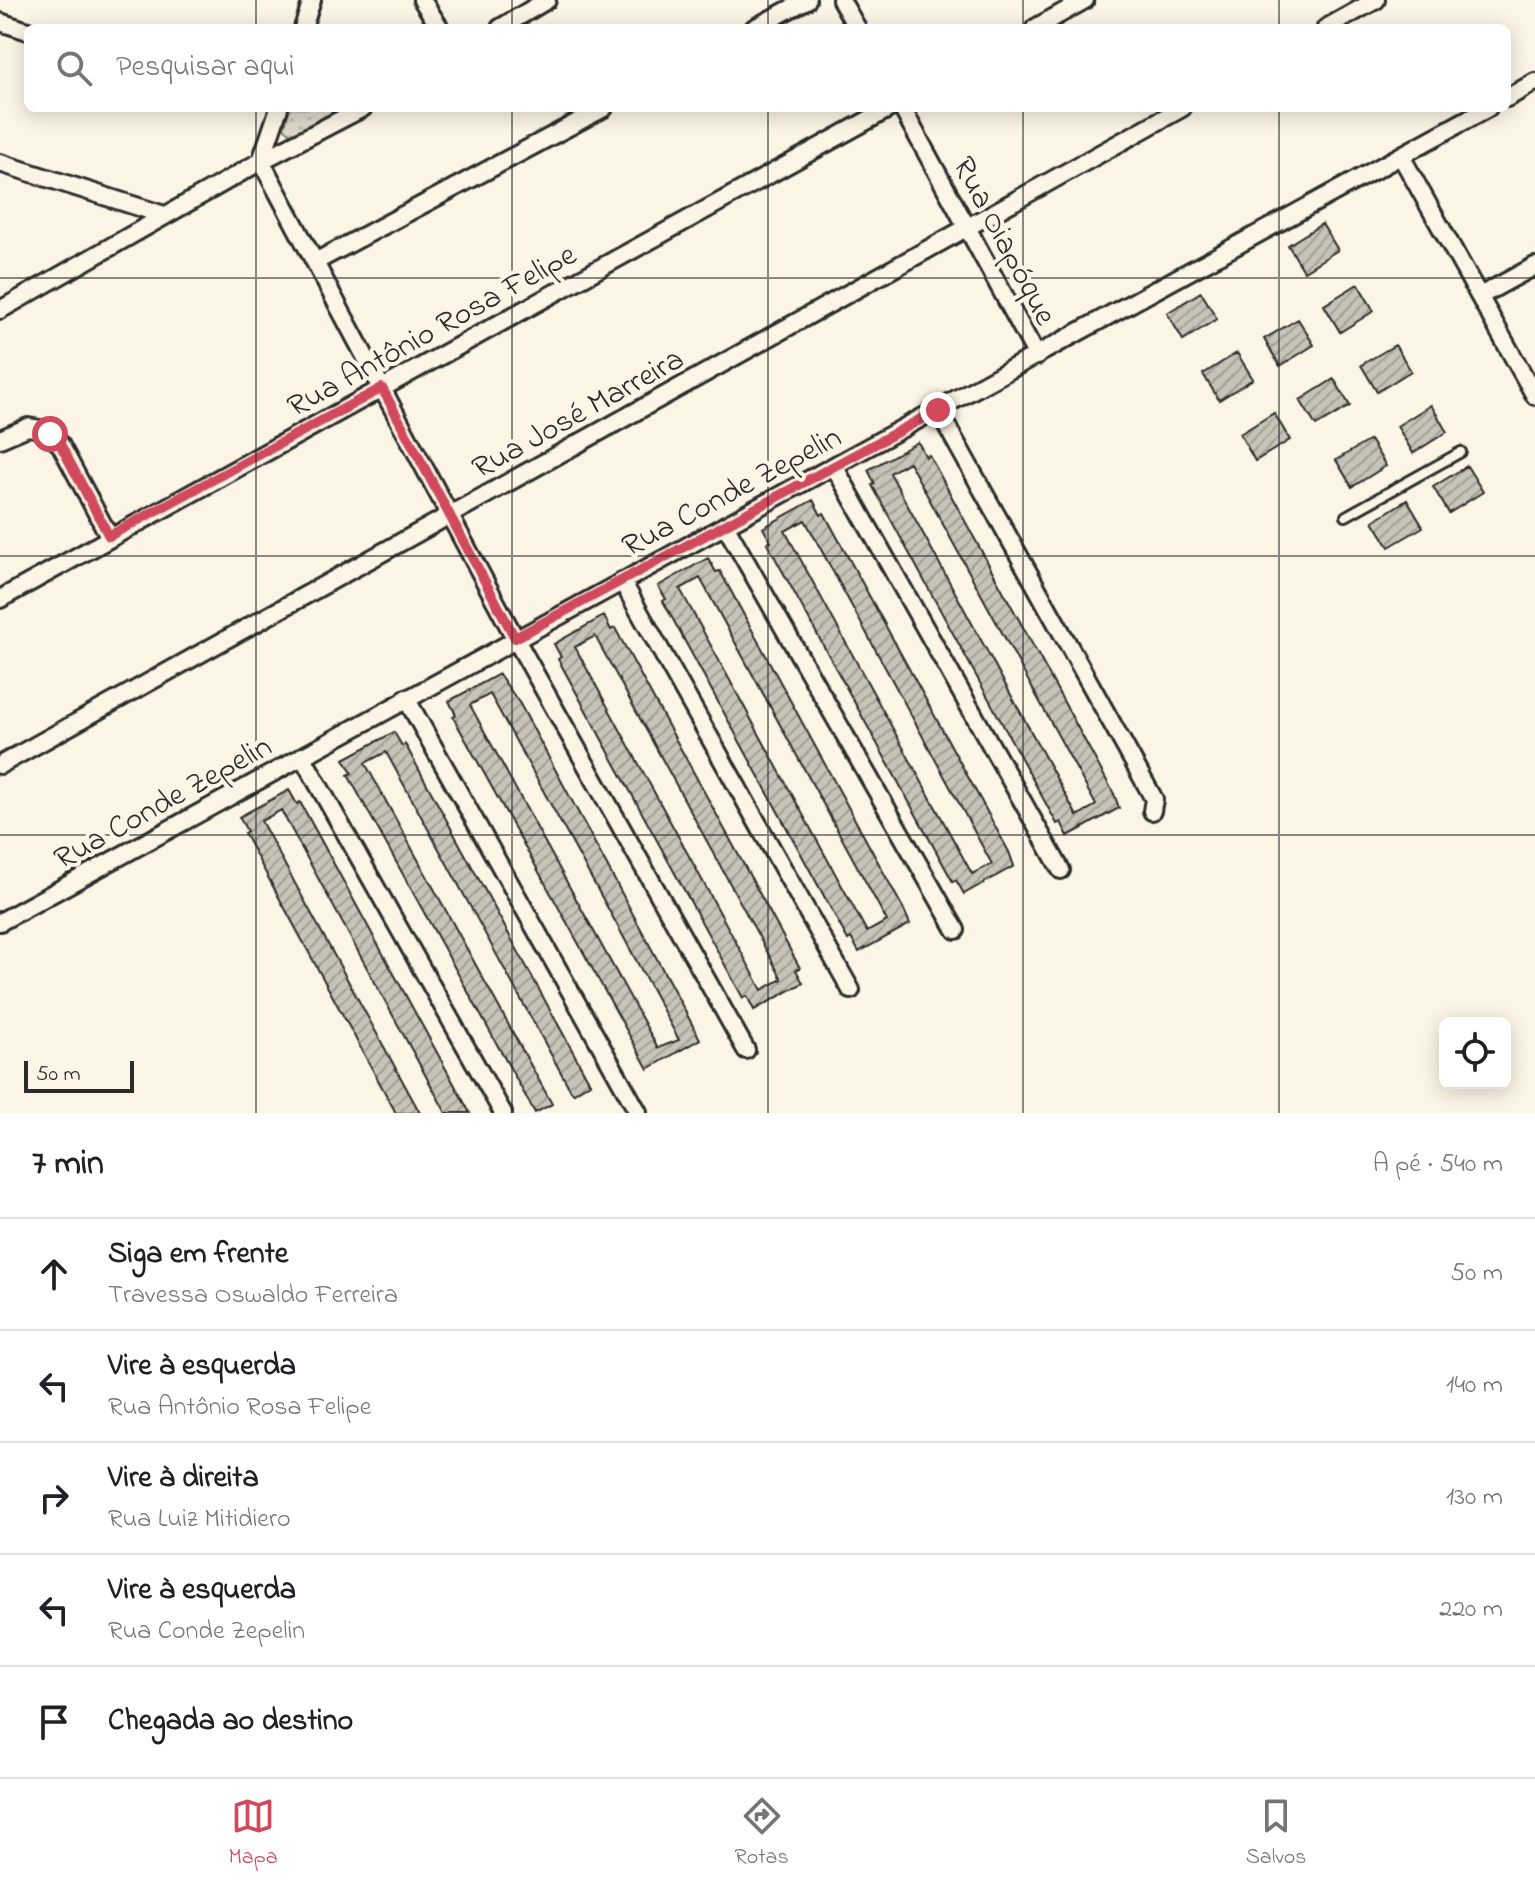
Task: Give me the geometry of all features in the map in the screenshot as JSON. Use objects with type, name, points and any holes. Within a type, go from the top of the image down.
[{"type":"street","points":[[304,24],[312,0]]},
{"type":"street","points":[[422,0],[437,24]]},
{"type":"street","points":[[507,24],[547,0]]},
{"type":"street","points":[[762,24],[807,0]]},
{"type":"street","points":[[841,0],[855,24]]},
{"type":"street","points":[[1042,24],[1085,0]]},
{"type":"street","points":[[1333,24],[1376,0]]},
{"type":"street","points":[[0,22],[24,30]]},
{"type":"street","points":[[1511,96],[1535,82]]},
{"type":"street","points":[[278,112],[261,161],[515,638],[746,1050]]},
{"type":"street","points":[[0,310],[351,112]]},
{"type":"street","points":[[315,262],[596,112]]},
{"type":"street","name":"Rua Antônio Rosa Felipe","points":[[0,599],[109,536],[883,112]]},
{"type":"street","name":"Rua Oiapóque","points":[[904,112],[1037,356]]},
{"type":"street","name":"Rua José Marreira","points":[[0,765],[1175,112]]},
{"type":"street","name":"Rua Conde Zepelin","points":[[2,917],[1481,112]]},
{"type":"street","points":[[1401,156],[1535,396]]},
{"type":"street","points":[[0,163],[164,215]]},
{"type":"street","points":[[1480,296],[1535,266]]},
{"type":"street","points":[[0,295],[17,301]]},
{"type":"street","points":[[938,410],[1154,799],[1152,811]]},
{"type":"street","points":[[0,439],[28,427],[40,429],[60,444],[109,536]]},
{"type":"street","points":[[834,466],[1061,870]]},
{"type":"street","points":[[725,525],[956,930]]},
{"type":"street","points":[[622,581],[851,990]]},
{"type":"street","points":[[406,698],[638,1112]]},
{"type":"street","points":[[302,756],[503,1113]]},
{"type":"lane","points":[[1346,516],[1461,452]]},
{"type":"shaded area","points":[[289,112],[331,112],[292,135],[284,128]]},
{"type":"building","points":[[1322,224],[1338,250],[1304,271],[1288,245]]},
{"type":"building","points":[[1358,284],[1374,311],[1340,332],[1324,305]]},
{"type":"building","points":[[1201,292],[1217,319],[1183,340],[1167,313]]},
{"type":"building","points":[[1298,319],[1314,345],[1280,366],[1264,339]]},
{"type":"building","points":[[1395,345],[1411,371],[1377,392],[1361,365]]},
{"type":"building","points":[[1237,353],[1253,379],[1219,400],[1203,374]]},
{"type":"building","points":[[1334,379],[1350,406],[1316,426],[1300,400]]},
{"type":"building","points":[[1431,405],[1447,432],[1413,453],[1397,426]]},
{"type":"building","points":[[1274,413],[1290,440],[1255,461],[1240,434]]},
{"type":"building","points":[[1370,440],[1386,466],[1352,487],[1336,460]]},
{"type":"building","points":[[918,442],[926,457],[929,455],[1119,808],[1068,836],[1061,822],[1057,824],[872,485],[875,484],[868,470]],"holes":[[[909,462],[1096,805],[1077,816],[890,473]]]},
{"type":"building","points":[[1467,466],[1483,492],[1449,513],[1433,487]]},
{"type":"building","points":[[813,500],[821,515],[824,513],[1014,866],[964,894],[956,880],[953,882],[767,543],[771,542],[763,528]],"holes":[[[805,520],[992,864],[972,874],[785,531]]]},
{"type":"building","points":[[1407,500],[1423,527],[1389,547],[1373,521]]},
{"type":"building","points":[[708,558],[716,572],[720,571],[910,924],[859,952],[851,938],[848,940],[663,601],[666,599],[658,586]],"holes":[[[700,578],[887,921],[867,932],[680,589]]]},
{"type":"building","points":[[604,616],[611,630],[615,628],[800,968],[796,970],[803,983],[754,1010],[747,996],[743,998],[558,659],[561,657],[554,644]],"holes":[[[595,636],[782,979],[762,990],[575,647]]]},
{"type":"building","points":[[499,674],[520,704],[700,1039],[648,1069],[453,717],[456,715],[449,701]],"holes":[[[490,694],[679,1040],[658,1048],[470,705]]]},
{"type":"building","points":[[394,732],[402,746],[405,744],[590,1083],[574,1093],[571,1091],[386,752],[365,763],[552,1104],[535,1113],[348,775],[352,773],[344,759]]},
{"type":"building","points":[[289,790],[297,804],[300,802],[470,1113],[446,1113],[281,810],[261,821],[420,1113],[396,1113],[244,833],[247,831],[239,817]]},
{"type":"route","points":[[50,434],[60,444],[109,536],[382,388],[515,638],[938,410]]}]
